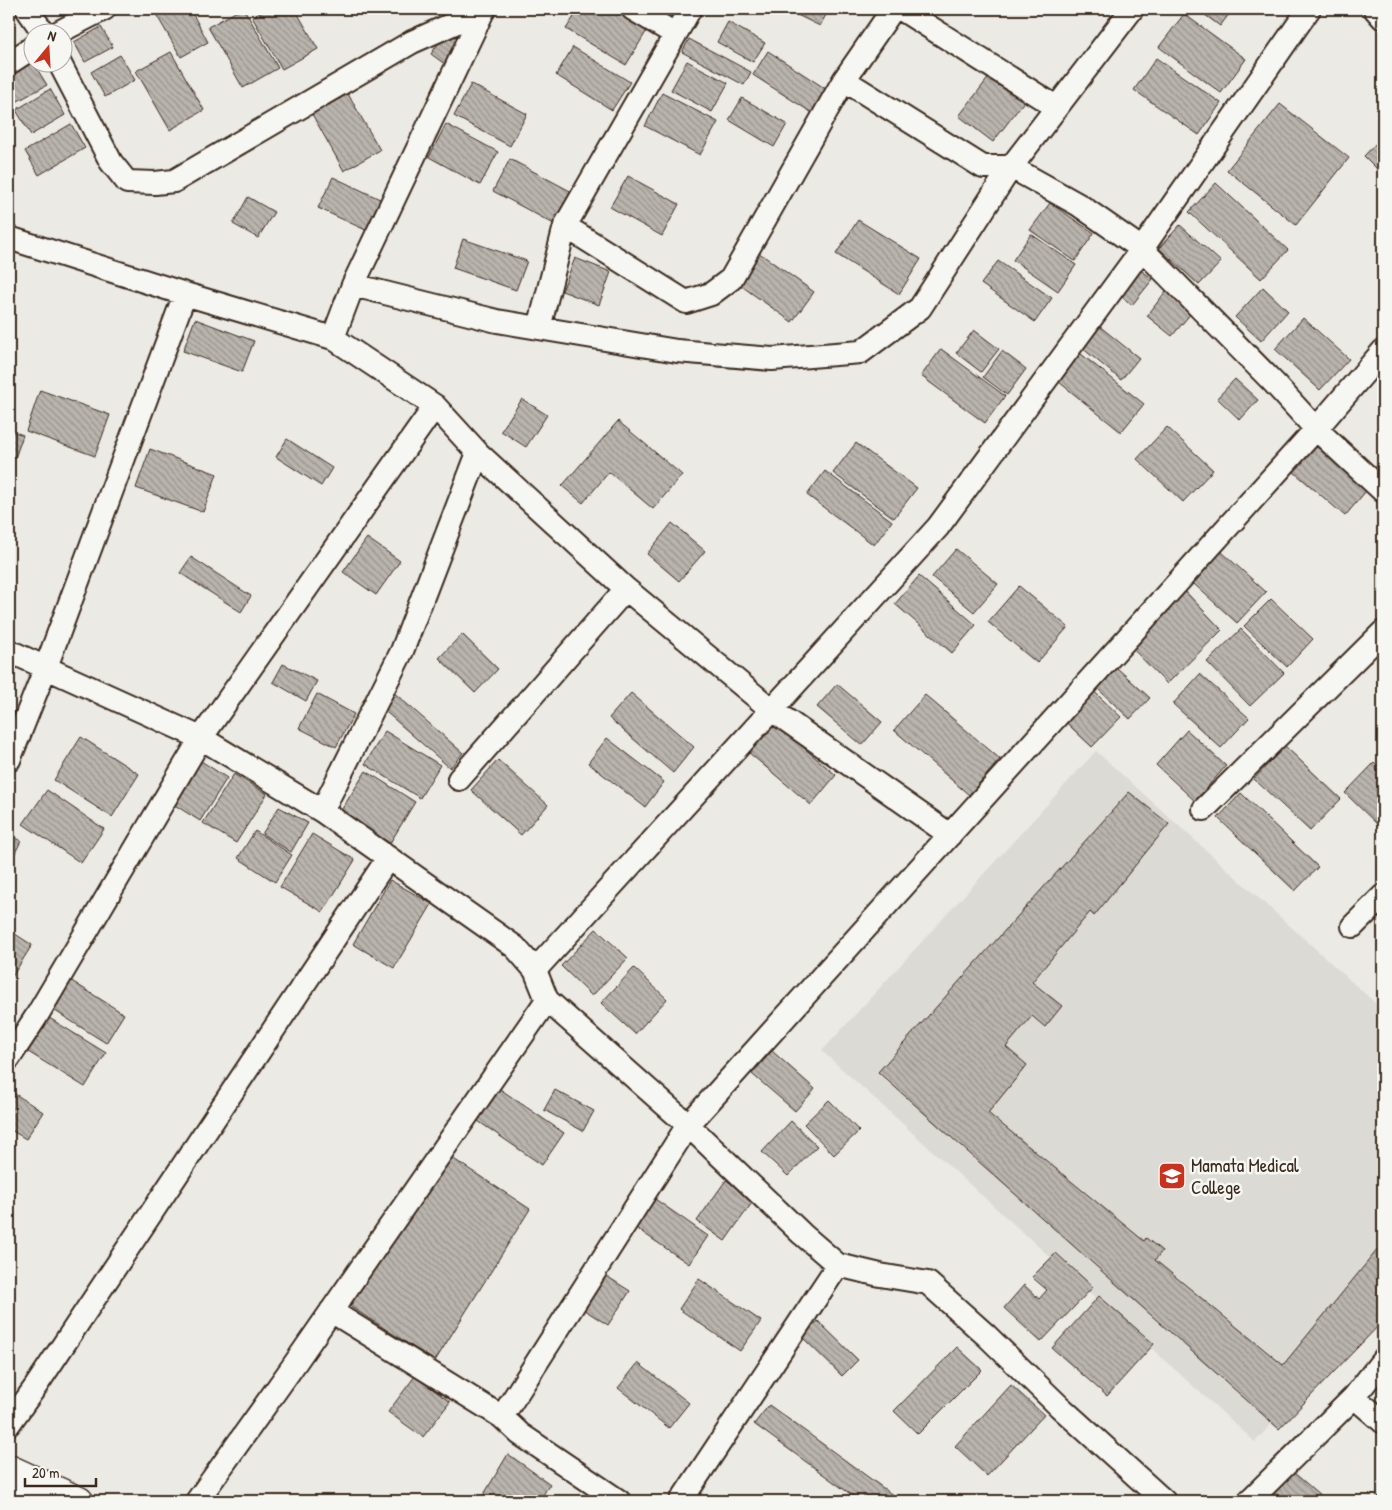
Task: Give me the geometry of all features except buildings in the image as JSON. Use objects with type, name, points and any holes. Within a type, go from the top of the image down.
[{"type":"street","points":[[27,9],[36,22]]},
{"type":"street","points":[[72,25],[104,9]]},
{"type":"street","points":[[64,72],[111,162],[127,182],[155,183],[174,181],[412,42],[484,9]]},
{"type":"street","points":[[333,338],[353,284],[484,9]]},
{"type":"street","points":[[633,9],[676,34]]},
{"type":"street","points":[[539,328],[565,226],[690,9]]},
{"type":"street","points":[[565,226],[686,302],[711,294],[731,279],[844,80],[893,9]]},
{"type":"street","points":[[901,9],[1056,107]]},
{"type":"street","points":[[353,284],[497,321],[677,351],[772,359],[861,352],[920,308],[1011,167],[1132,9]]},
{"type":"street","points":[[535,970],[938,527],[1142,249],[1309,9]]},
{"type":"street","points":[[1375,9],[1383,18]]},
{"type":"street","points":[[9,63],[22,55]]},
{"type":"street","points":[[844,80],[983,167],[1011,167],[1079,205],[1142,249],[1274,383],[1316,429],[1383,491]]},
{"type":"street","points":[[11,244],[333,338],[436,406],[478,453],[626,589],[772,710],[950,835]]},
{"type":"street","points":[[9,760],[46,667],[185,294]]},
{"type":"street","points":[[502,1418],[688,1125],[1316,429],[1383,351]]},
{"type":"street","points":[[9,1058],[36,1017],[201,738],[436,406]]},
{"type":"street","points":[[322,811],[402,651],[478,453]]},
{"type":"street","points":[[459,779],[626,589]]},
{"type":"street","points":[[1204,810],[1383,632]]},
{"type":"street","points":[[9,651],[201,738],[322,811],[515,947],[535,970],[547,1000],[688,1125],[802,1234],[838,1265],[880,1275],[928,1283],[1164,1501]]},
{"type":"street","points":[[9,1424],[388,858]]},
{"type":"street","points":[[1353,926],[1383,896]]},
{"type":"street","points":[[197,1501],[289,1372],[547,1000]]},
{"type":"street","points":[[681,1501],[838,1265]]},
{"type":"street","points":[[331,1311],[502,1418],[520,1434],[619,1501]]},
{"type":"street","points":[[1249,1501],[1354,1397],[1383,1360]]},
{"type":"street","points":[[1354,1397],[1383,1422]]},
{"type":"street","points":[[9,1469],[79,1501]]},
{"type":"street","points":[[9,1496],[20,1501]]},
{"type":"shaded area","name":"Mamata Medical College","points":[[1096,751],[1383,1010],[1383,1301],[1255,1442],[822,1051]]},
{"type":"place","name":"Mamata Medical College","points":[[1172,1176]]}]
